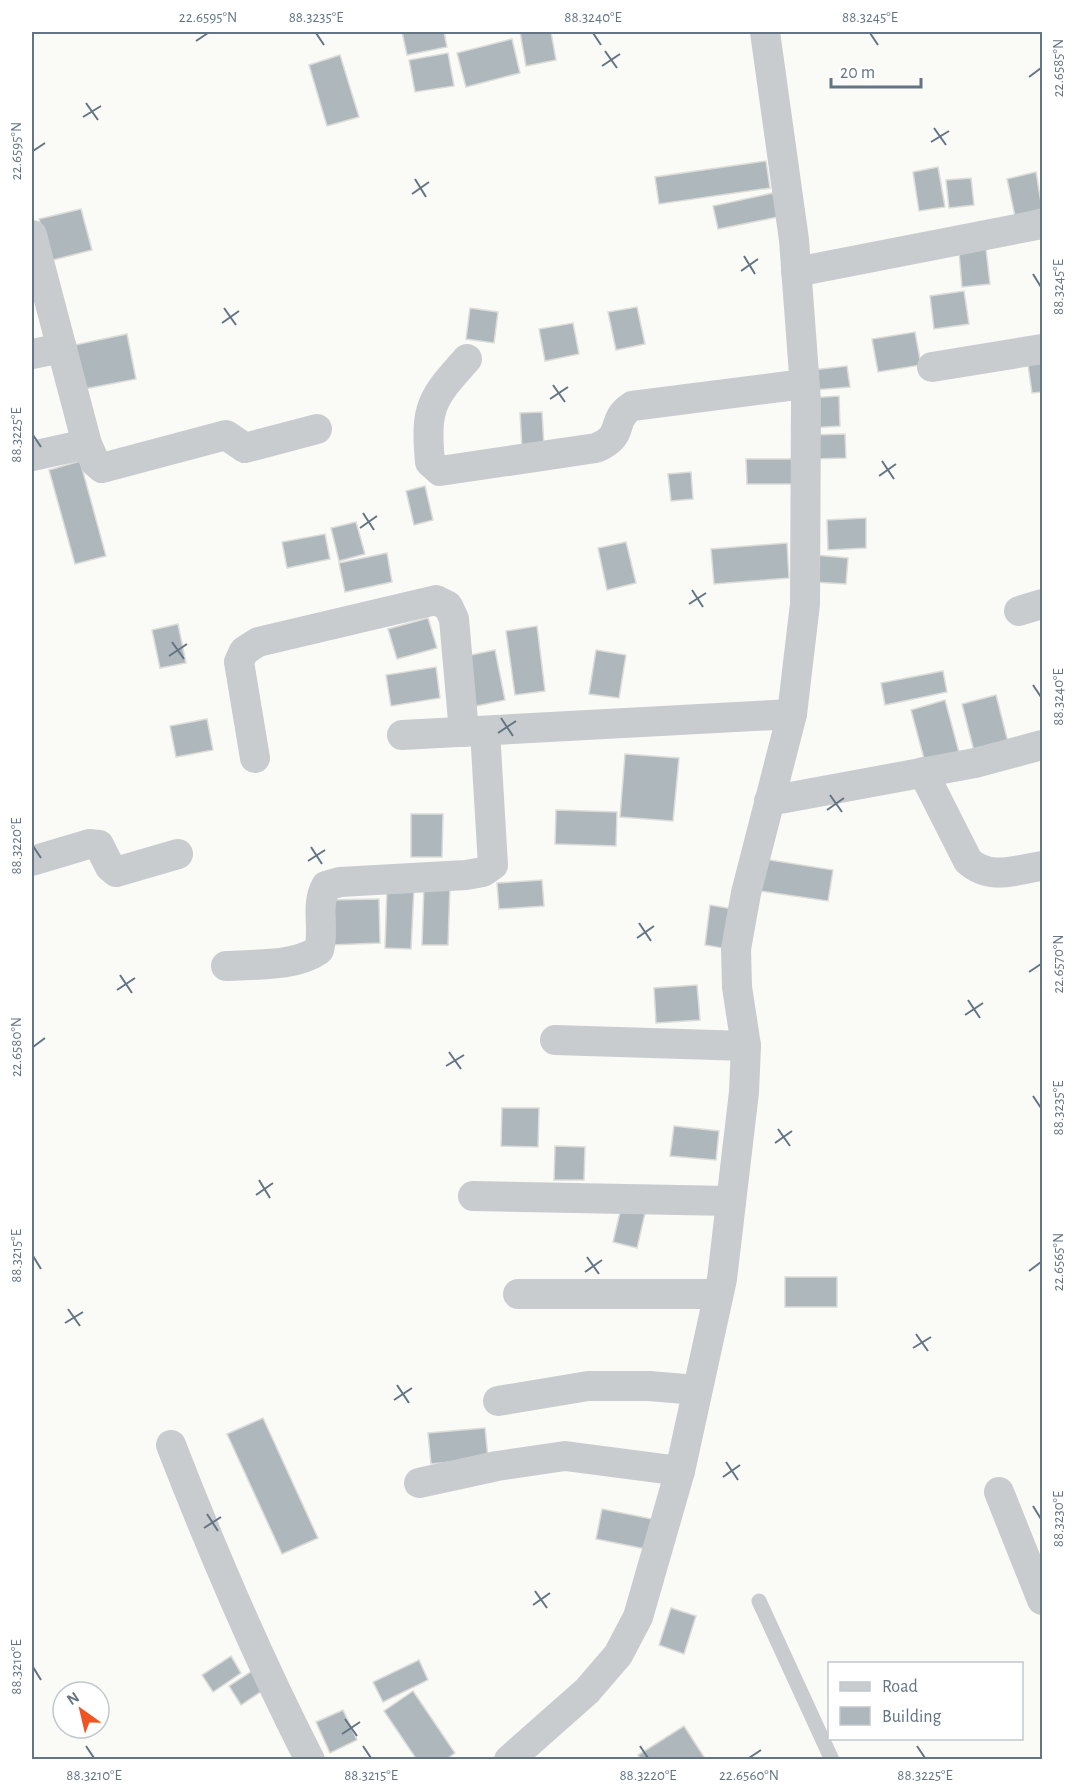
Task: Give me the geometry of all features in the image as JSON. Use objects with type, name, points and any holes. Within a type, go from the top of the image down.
[{"type":"street","points":[[509,1760],[587,1691],[618,1655],[638,1617],[680,1471],[718,1294],[744,1092],[746,1046],[737,987],[736,949],[746,893],[792,714],[805,604],[804,384],[796,272],[777,106],[765,32]]},
{"type":"street","points":[[796,272],[1042,224]]},
{"type":"street","points":[[32,235],[87,444],[95,462],[102,468],[226,435],[245,448],[317,429]]},
{"type":"street","points":[[32,354],[62,348]]},
{"type":"street","points":[[932,367],[1042,349]]},
{"type":"street","points":[[467,359],[438,391],[428,416],[430,462],[440,471],[596,448],[610,442],[618,431],[618,422],[622,412],[632,406],[804,384]]},
{"type":"street","points":[[32,456],[87,444]]},
{"type":"street","points":[[226,966],[295,961],[310,957],[320,950],[322,937],[320,897],[326,886],[340,882],[466,876],[483,872],[493,865],[474,731],[454,619],[448,606],[436,600],[258,642],[244,651],[239,662],[255,758]]},
{"type":"street","points":[[402,735],[792,714]]},
{"type":"street","points":[[769,801],[975,763],[1042,745]]},
{"type":"street","points":[[923,772],[968,861],[978,870],[990,873],[1042,866]]},
{"type":"street","points":[[32,861],[89,844],[99,846],[110,867],[116,872],[178,854]]},
{"type":"street","points":[[555,1040],[746,1046]]},
{"type":"street","points":[[473,1196],[731,1201]]},
{"type":"street","points":[[518,1293],[718,1294]]},
{"type":"street","points":[[498,1401],[588,1386],[649,1386],[697,1390]]},
{"type":"street","points":[[171,1445],[228,1590],[310,1760]]},
{"type":"street","points":[[419,1483],[497,1466],[565,1456],[680,1471]]},
{"type":"street","points":[[999,1492],[1042,1600]]},
{"type":"lane","points":[[759,1601],[832,1760]]},
{"type":"building","points":[[402,32],[444,32],[447,47],[407,55]]},
{"type":"building","points":[[520,32],[551,32],[556,60],[526,66]]},
{"type":"building","points":[[512,39],[520,73],[466,87],[457,53]]},
{"type":"building","points":[[448,53],[454,86],[415,92],[409,60]]},
{"type":"building","points":[[340,55],[359,117],[327,126],[309,65]]},
{"type":"building","points":[[766,161],[770,188],[659,204],[655,177]]},
{"type":"building","points":[[938,167],[945,207],[919,211],[913,172]]},
{"type":"building","points":[[1036,172],[1042,209],[1015,216],[1007,179]]},
{"type":"building","points":[[971,178],[974,205],[949,208],[946,180]]},
{"type":"building","points":[[773,193],[778,217],[718,229],[713,206]]},
{"type":"building","points":[[81,209],[92,250],[49,261],[39,219]]},
{"type":"building","points":[[986,249],[990,284],[962,287],[959,252]]},
{"type":"building","points":[[964,291],[969,324],[934,329],[930,296]]},
{"type":"building","points":[[637,307],[645,344],[616,350],[608,312]]},
{"type":"building","points":[[470,308],[498,312],[494,343],[466,339]]},
{"type":"building","points":[[573,323],[579,354],[545,361],[539,329]]},
{"type":"building","points":[[915,332],[921,365],[878,372],[872,339]]},
{"type":"building","points":[[127,334],[136,379],[79,390],[70,346]]},
{"type":"building","points":[[1042,363],[1042,392],[1032,393],[1028,365]]},
{"type":"building","points":[[847,366],[850,387],[814,390],[812,370]]},
{"type":"building","points":[[839,396],[840,426],[811,428],[809,398]]},
{"type":"building","points":[[542,412],[544,447],[522,448],[520,413]]},
{"type":"building","points":[[845,434],[846,458],[812,459],[811,435]]},
{"type":"building","points":[[746,459],[793,459],[793,484],[747,484]]},
{"type":"building","points":[[80,461],[106,556],[75,564],[49,470]]},
{"type":"building","points":[[691,472],[693,499],[671,501],[668,474]]},
{"type":"building","points":[[425,486],[433,520],[414,525],[406,491]]},
{"type":"building","points":[[866,518],[866,548],[828,550],[827,520]]},
{"type":"building","points":[[356,522],[365,554],[339,561],[331,528]]},
{"type":"building","points":[[325,534],[330,559],[287,568],[282,542]]},
{"type":"building","points":[[626,542],[636,583],[607,590],[598,548]]},
{"type":"building","points":[[787,543],[789,578],[714,584],[711,549]]},
{"type":"building","points":[[387,553],[392,582],[345,592],[339,563]]},
{"type":"building","points":[[815,555],[848,558],[846,584],[813,582]]},
{"type":"building","points":[[428,618],[437,648],[397,659],[388,629]]},
{"type":"building","points":[[178,624],[186,663],[160,668],[152,630]]},
{"type":"building","points":[[537,626],[545,691],[515,695],[506,631]]},
{"type":"building","points":[[495,650],[505,700],[476,706],[466,656]]},
{"type":"building","points":[[596,650],[626,655],[619,698],[589,694]]},
{"type":"building","points":[[436,667],[440,698],[391,706],[386,675]]},
{"type":"building","points":[[943,671],[947,692],[885,705],[881,683]]},
{"type":"building","points":[[996,695],[1009,746],[975,755],[962,704]]},
{"type":"building","points":[[945,700],[960,756],[926,766],[911,710]]},
{"type":"building","points":[[207,719],[213,750],[176,757],[170,726]]},
{"type":"building","points":[[625,754],[679,758],[673,821],[620,817]]},
{"type":"building","points":[[556,810],[617,812],[616,846],[555,844]]},
{"type":"building","points":[[411,814],[443,814],[442,857],[411,857]]},
{"type":"building","points":[[758,858],[833,870],[828,901],[753,890]]},
{"type":"building","points":[[542,880],[544,906],[499,909],[497,883]]},
{"type":"building","points":[[424,884],[450,885],[448,945],[422,945]]},
{"type":"building","points":[[387,887],[414,888],[411,949],[385,948]]},
{"type":"building","points":[[379,899],[380,943],[330,945],[329,900]]},
{"type":"building","points":[[710,905],[733,909],[728,949],[705,945]]},
{"type":"building","points":[[697,985],[700,1020],[656,1023],[654,988]]},
{"type":"building","points":[[502,1108],[539,1108],[538,1147],[501,1146]]},
{"type":"building","points":[[674,1126],[719,1131],[716,1160],[670,1156]]},
{"type":"building","points":[[555,1146],[585,1147],[584,1180],[554,1180]]},
{"type":"building","points":[[622,1204],[646,1209],[637,1248],[613,1242]]},
{"type":"building","points":[[785,1277],[837,1277],[837,1307],[785,1307]]},
{"type":"building","points":[[263,1418],[318,1538],[282,1554],[227,1434]]},
{"type":"building","points":[[485,1428],[488,1458],[431,1464],[428,1433]]},
{"type":"building","points":[[602,1509],[652,1519],[646,1549],[596,1539]]},
{"type":"building","points":[[671,1608],[696,1616],[684,1654],[659,1645]]},
{"type":"building","points":[[231,1656],[241,1673],[213,1692],[202,1675]]},
{"type":"building","points":[[419,1660],[428,1680],[383,1702],[373,1682]]},
{"type":"building","points":[[252,1671],[265,1689],[241,1705],[229,1686]]},
{"type":"building","points":[[413,1691],[455,1753],[445,1760],[417,1760],[384,1711]]},
{"type":"building","points":[[343,1710],[357,1740],[330,1753],[316,1722]]},
{"type":"building","points":[[684,1726],[706,1760],[641,1760],[638,1755]]}]
